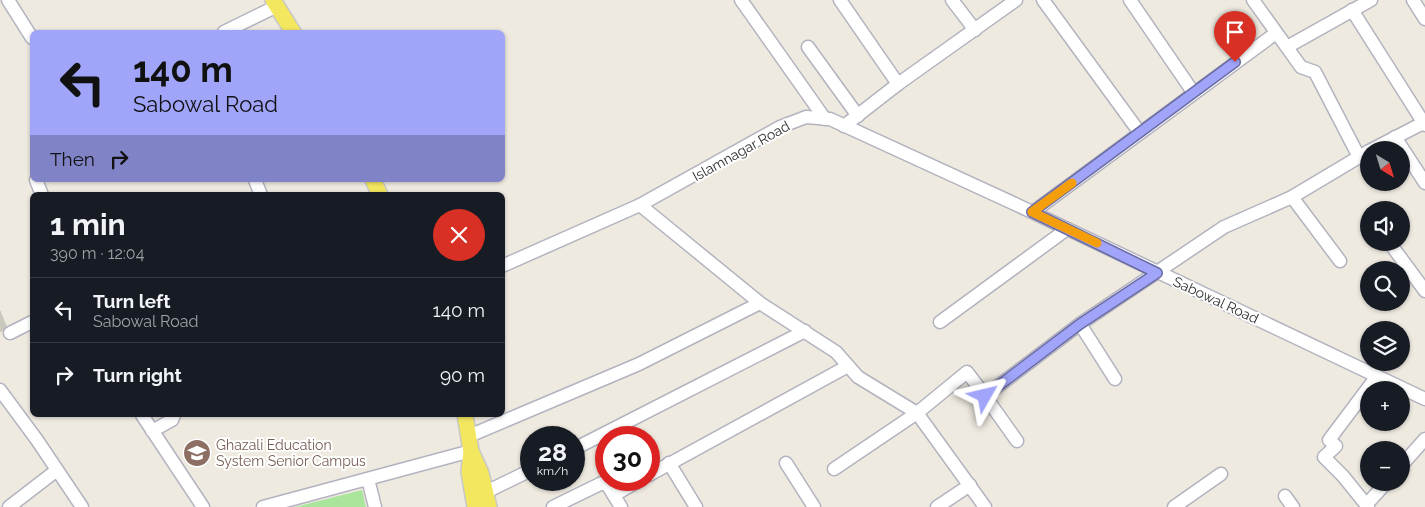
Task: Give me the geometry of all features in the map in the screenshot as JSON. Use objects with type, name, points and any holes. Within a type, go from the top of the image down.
[{"type":"main road","points":[[275,3],[293,30]]},
{"type":"main road","points":[[465,417],[471,451],[469,472],[475,507]]},
{"type":"main road","points":[[471,451],[482,473],[487,500]]},
{"type":"street","points":[[8,0],[30,35]]},
{"type":"street","points":[[741,0],[825,119]]},
{"type":"street","points":[[840,0],[898,84]]},
{"type":"street","points":[[952,0],[975,30]]},
{"type":"street","points":[[844,126],[898,84],[1016,0]]},
{"type":"street","points":[[1043,0],[1140,132]]},
{"type":"street","points":[[1130,0],[1193,92]]},
{"type":"street","points":[[1253,0],[1301,67],[1315,72],[1360,143]]},
{"type":"street","points":[[1287,47],[1371,0]]},
{"type":"street","points":[[1413,0],[1425,19]]},
{"type":"street","points":[[228,30],[275,3]]},
{"type":"street","points":[[1352,10],[1424,123],[1389,141]]},
{"type":"street","points":[[1032,212],[1193,92],[1276,33]]},
{"type":"street","points":[[808,47],[858,116]]},
{"type":"street","name":"Islamnagar Road","points":[[505,265],[640,205],[780,127],[806,117],[825,119],[844,126]]},
{"type":"street","name":"Sabowal Road","points":[[844,126],[1032,212],[1157,273],[1425,398]]},
{"type":"street","points":[[1395,138],[1425,183]]},
{"type":"street","points":[[985,396],[1080,324],[1224,228],[1292,197],[1360,157]]},
{"type":"street","points":[[1292,197],[1340,262]]},
{"type":"street","points":[[640,205],[760,303],[836,352],[858,377],[917,413],[985,507]]},
{"type":"street","points":[[940,322],[1067,229]]},
{"type":"street","points":[[1396,251],[1425,291]]},
{"type":"street","points":[[469,436],[638,364],[760,303]]},
{"type":"street","points":[[10,332],[30,323]]},
{"type":"street","points":[[1080,324],[1115,379]]},
{"type":"street","points":[[585,443],[805,331]]},
{"type":"street","points":[[660,468],[848,366]]},
{"type":"street","points":[[834,469],[917,413],[967,372],[1017,441]]},
{"type":"street","points":[[1378,376],[1329,440],[1336,446],[1324,457],[1344,476],[1367,506],[1380,491]]},
{"type":"street","points":[[0,390],[82,507]]},
{"type":"street","points":[[143,417],[203,507]]},
{"type":"street","points":[[152,431],[172,420],[173,417]]},
{"type":"street","points":[[1410,456],[1425,439]]},
{"type":"street","points":[[264,507],[471,451]]},
{"type":"street","points":[[669,463],[696,507]]},
{"type":"street","points":[[786,464],[814,507]]},
{"type":"street","points":[[8,507],[57,470]]},
{"type":"street","points":[[1178,506],[1221,474]]},
{"type":"street","points":[[487,500],[520,478]]},
{"type":"street","points":[[368,479],[375,507]]},
{"type":"street","points":[[553,507],[598,484],[608,486],[621,507]]},
{"type":"street","points":[[937,507],[970,485]]},
{"type":"street","points":[[614,495],[621,491]]},
{"type":"street","points":[[1284,496],[1292,507]]},
{"type":"green space","points":[[362,490],[366,507],[295,507]]},
{"type":"building","points":[[0,311],[7,328],[0,332]]},
{"type":"slow traffic","points":[[1072,183],[1032,212],[1097,243]]},
{"type":"place","name":"Ghazali Education System Senior Campus","points":[[197,453]]},
{"type":"route","points":[[985,396],[1080,324],[1157,273],[1032,212],[1235,62]]}]
